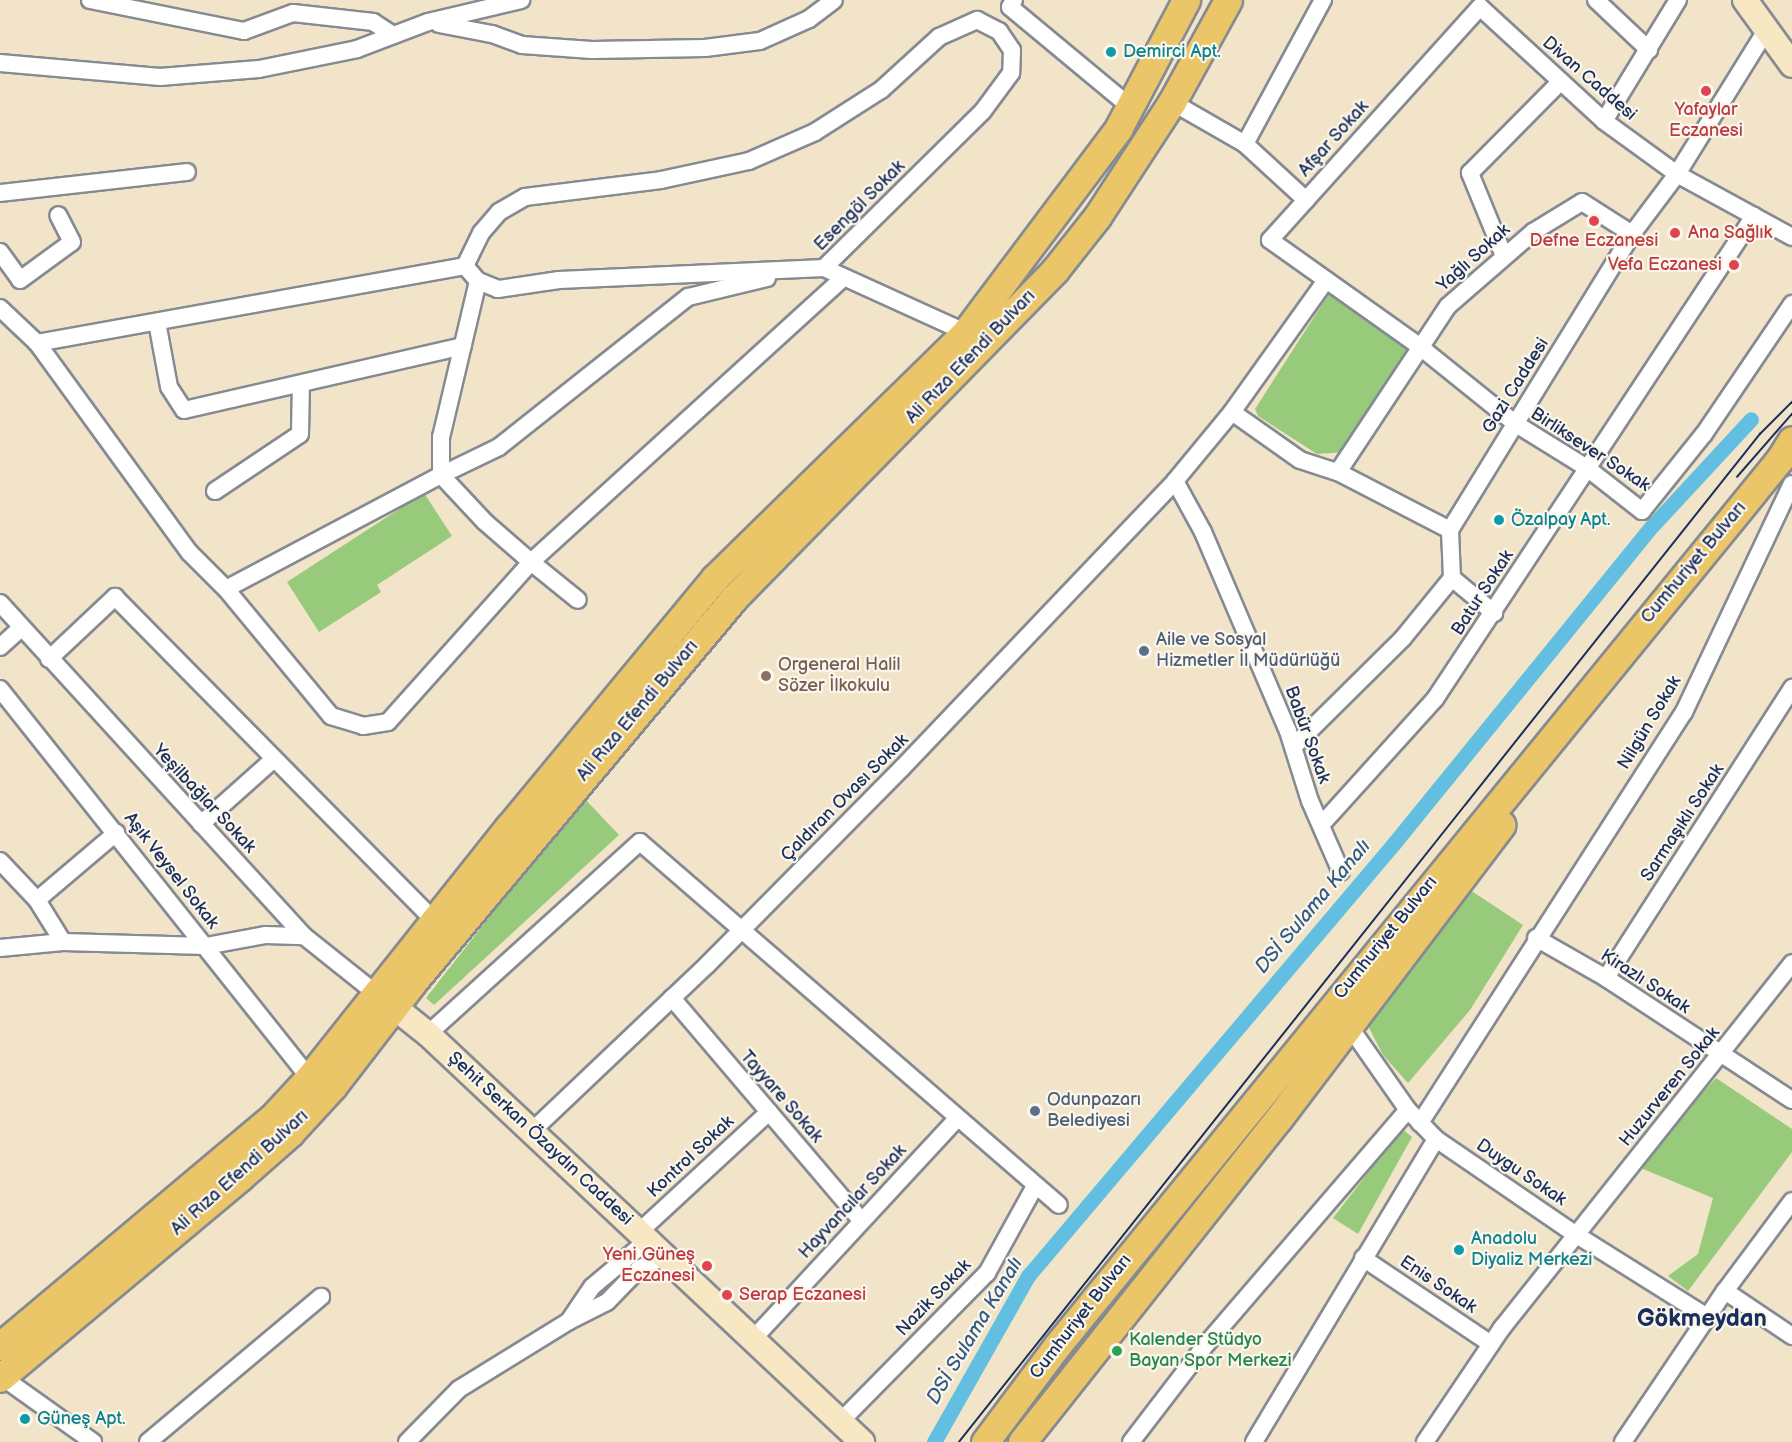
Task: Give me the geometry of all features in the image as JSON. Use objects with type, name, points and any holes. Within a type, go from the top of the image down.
[{"type":"main road","name":"Ali Rıza Efendi Bulvarı","points":[[0,1345],[271,1119],[385,1000],[733,598],[976,337],[1118,129],[1128,105],[1186,0]]},
{"type":"main road","name":"Ali Rıza Efendi Bulvarı","points":[[1,1378],[290,1133],[340,1078],[434,921],[715,578],[976,337],[1097,217],[1172,102],[1228,0]]},
{"type":"main road","points":[[1746,0],[1792,62]]},
{"type":"main road","name":"Cumhuriyet Bulvarı","points":[[985,1442],[1056,1347],[1780,459],[1792,440]]},
{"type":"main road","name":"Cumhuriyet Bulvarı","points":[[1022,1442],[1279,1118],[1347,1023],[1584,719],[1792,474]]},
{"type":"main road","name":"Şehit Serkan Özaydın Caddesi","points":[[385,1000],[428,1034],[862,1442]]},
{"type":"street","points":[[90,0],[243,31],[293,13],[373,22],[393,35]]},
{"type":"street","points":[[0,63],[79,73],[182,75],[259,69],[357,49],[428,22],[521,0]]},
{"type":"street","points":[[428,22],[492,34],[522,45],[592,50],[705,48],[760,41],[809,19],[834,0]]},
{"type":"street","points":[[1245,144],[1323,0]]},
{"type":"street","points":[[1596,0],[1649,50]]},
{"type":"street","points":[[1604,121],[1678,0]]},
{"type":"street","points":[[1012,4],[1128,105]]},
{"type":"street","name":"Afşar Sokak","points":[[1172,102],[1245,144],[1305,200],[1480,4]]},
{"type":"street","name":"Divan Caddesi","points":[[1480,4],[1604,121],[1677,174],[1792,237]]},
{"type":"street","name":"Esengöl Sokak","points":[[465,266],[481,233],[499,212],[525,197],[661,180],[749,161],[814,132],[881,90],[939,37],[977,20],[999,31],[1012,50],[1011,73],[983,111],[825,268],[976,337]]},
{"type":"street","name":"Gazi Caddesi","points":[[1450,530],[1632,234],[1677,174],[1767,29]]},
{"type":"street","points":[[1504,256],[1470,173],[1561,81]]},
{"type":"street","points":[[0,193],[188,172]]},
{"type":"street","name":"Birliksever Sokak","points":[[1305,200],[1270,240],[1419,346],[1516,424],[1587,468],[1642,511],[1704,434],[1792,304]]},
{"type":"street","name":"Yağlı Sokak","points":[[1338,472],[1419,346],[1448,306],[1533,232],[1582,202],[1632,234]]},
{"type":"street","points":[[0,252],[20,280],[72,242],[58,215]]},
{"type":"street","name":"Batur Sokak","points":[[1322,824],[1436,699],[1754,216]]},
{"type":"street","points":[[37,343],[465,266],[478,281],[498,289],[559,280],[825,268]]},
{"type":"street","points":[[226,589],[441,475],[499,447],[688,297],[807,269]]},
{"type":"street","points":[[0,308],[37,343],[189,552],[226,589],[331,716],[363,726],[388,722],[531,562],[843,278]]},
{"type":"street","name":"Çaldıran Ovası Sokak","points":[[531,1132],[672,998],[903,768],[1175,481],[1232,412],[1326,280]]},
{"type":"street","points":[[478,281],[441,438],[441,475],[485,522],[578,600]]},
{"type":"street","points":[[157,322],[169,387],[184,410],[463,346]]},
{"type":"street","points":[[215,491],[300,434],[301,384]]},
{"type":"street","points":[[1232,412],[1300,460],[1338,472],[1450,530],[1452,578],[1402,638],[1294,746]]},
{"type":"street","name":"Babür Sokak","points":[[1175,481],[1203,532],[1294,746],[1310,801],[1341,872]]},
{"type":"street","name":"Nilgün Sokak","points":[[1131,1442],[1203,1348],[1414,1116],[1536,938],[1684,712],[1792,484]]},
{"type":"street","points":[[1452,578],[1494,613]]},
{"type":"street","points":[[49,659],[115,597],[434,921]]},
{"type":"street","name":"Yeşilbağlar Sokak","points":[[0,603],[304,936],[385,1000]]},
{"type":"street","points":[[0,647],[21,628]]},
{"type":"street","name":"Sarmaşıklı Sokak","points":[[1606,978],[1792,688]]},
{"type":"street","name":"Aşık Veysel Sokak","points":[[0,689],[309,1078]]},
{"type":"street","points":[[201,824],[274,759]]},
{"type":"street","points":[[37,900],[116,833]]},
{"type":"street","points":[[428,1034],[640,842],[739,932],[872,1040],[957,1119],[1059,1205]]},
{"type":"street","points":[[0,861],[37,900],[63,942]]},
{"type":"street","points":[[0,948],[63,942],[206,946],[266,935],[304,936]]},
{"type":"street","name":"Kirazlı Sokak","points":[[1536,938],[1606,978],[1721,1057],[1792,1100]]},
{"type":"street","name":"Huzurveren Sokak","points":[[1425,1442],[1491,1344],[1575,1234],[1721,1057],[1792,963]]},
{"type":"street","name":"Tayyare Sokak","points":[[672,998],[861,1220]]},
{"type":"street","name":"Duygu Sokak","points":[[1347,1023],[1414,1116],[1436,1139],[1575,1234],[1709,1318]]},
{"type":"street","name":"Kontrol Sokak","points":[[569,1321],[592,1287],[769,1112]]},
{"type":"street","name":"Hayvancılar Sokak","points":[[753,1339],[957,1119]]},
{"type":"street","points":[[1254,1442],[1436,1139]]},
{"type":"street","name":"Nazik Sokak","points":[[840,1422],[987,1273],[1035,1186]]},
{"type":"street","points":[[1623,1442],[1709,1318],[1725,1291],[1792,1201]]},
{"type":"street","points":[[406,1442],[459,1389],[569,1321],[607,1302],[639,1269],[666,1256]]},
{"type":"street","name":"Enis Sokak","points":[[1363,1258],[1491,1344]]},
{"type":"street","points":[[1725,1291],[1792,1335]]},
{"type":"street","points":[[148,1442],[321,1298]]},
{"type":"street","points":[[0,1345],[1,1378],[93,1442]]},
{"type":"green space","points":[[1332,289],[1411,346],[1345,452],[1317,454],[1258,416],[1255,409]]},
{"type":"green space","points":[[424,493],[452,536],[377,585],[381,592],[319,632],[287,582]]},
{"type":"green space","points":[[583,797],[619,835],[434,1005],[426,998]]},
{"type":"green space","points":[[1470,890],[1523,925],[1470,1010],[1408,1083],[1383,1055],[1366,1022]]},
{"type":"green space","points":[[1716,1078],[1792,1129],[1792,1152],[1688,1291],[1668,1276],[1698,1254],[1713,1198],[1636,1166]]},
{"type":"green space","points":[[1402,1129],[1412,1137],[1358,1234],[1333,1218]]},
{"type":"waterway","name":"DSİ Sulama Kanalı","points":[[934,1442],[1028,1276],[1395,842],[1653,525],[1751,419]]},
{"type":"tram line","points":[[959,1442],[1760,434],[1792,402]]},
{"type":"tram line","points":[[1737,477],[1792,414]]},
{"type":"place","name":"Demirci Apt.","points":[[1111,52]]},
{"type":"place","name":"Yafaylar Eczanesi","points":[[1706,91]]},
{"type":"place","name":"Defne Eczanesi","points":[[1594,221]]},
{"type":"place","name":"Ana Sağlık","points":[[1675,233]]},
{"type":"place","name":"Vefa Eczanesi","points":[[1734,265]]},
{"type":"place","name":"Özalpay Apt.","points":[[1499,520]]},
{"type":"place","name":"Aile ve Sosyal Hizmetler İl Müdürlüğü","points":[[1144,651]]},
{"type":"place","name":"Orgeneral Halil Sözer İlkokulu","points":[[766,676]]},
{"type":"place","name":"Odunpazarı Belediyesi","points":[[1035,1111]]},
{"type":"place","name":"Anadolu Diyaliz Merkezi","points":[[1459,1250]]},
{"type":"place","name":"Yeni Güneş Eczanesi","points":[[707,1266]]},
{"type":"place","name":"Serap Eczanesi","points":[[727,1295]]},
{"type":"place","name":"Kalender Stüdyo Bayan Spor Merkezi","points":[[1117,1351]]},
{"type":"place","name":"Güneş Apt.","points":[[25,1419]]},
{"type":"district","name":"Gökmeydan","points":[[1702,1319]]}]
